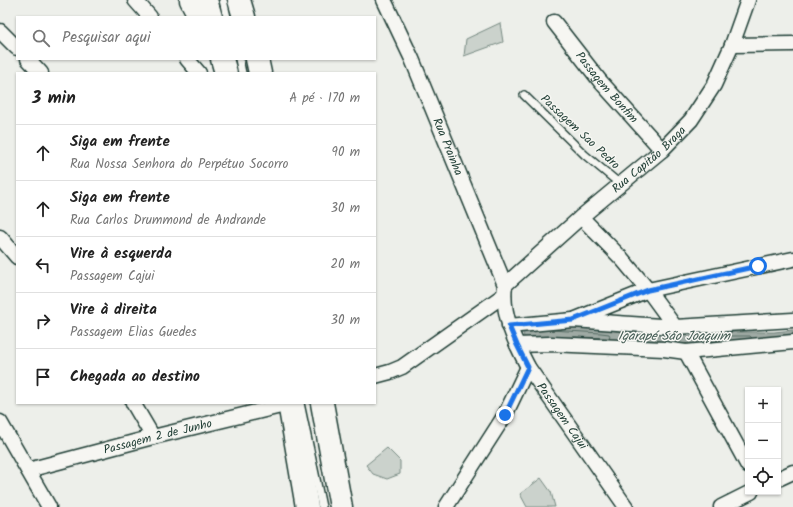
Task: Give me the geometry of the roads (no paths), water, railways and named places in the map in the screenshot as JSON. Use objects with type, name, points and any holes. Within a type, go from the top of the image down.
[{"type":"main road","points":[[191,0],[199,16]]},
{"type":"main road","points":[[206,0],[211,16]]},
{"type":"main road","points":[[239,0],[244,16]]},
{"type":"main road","points":[[252,0],[254,16]]},
{"type":"main road","points":[[222,60],[226,72]]},
{"type":"main road","points":[[289,404],[307,507]]},
{"type":"main road","points":[[322,404],[341,507]]},
{"type":"street","points":[[135,0],[149,16]]},
{"type":"street","name":"Rua Prainha","points":[[384,0],[412,59],[504,290]]},
{"type":"street","name":"Rua Capitão Braga","points":[[376,376],[402,367],[504,290],[581,218],[662,150],[691,120],[714,85],[732,45],[748,0]]},
{"type":"street","name":"Passagem Bonfim","points":[[554,22],[600,81],[662,150]]},
{"type":"street","points":[[0,31],[16,47]]},
{"type":"street","points":[[732,45],[793,44]]},
{"type":"street","points":[[29,60],[39,72]]},
{"type":"street","points":[[187,60],[198,72]]},
{"type":"street","points":[[581,218],[623,260],[648,290],[675,327]]},
{"type":"street","points":[[0,237],[16,256]]},
{"type":"street","points":[[573,320],[648,290],[793,259]]},
{"type":"street","name":"Passagem Cajui","points":[[504,290],[509,326],[528,367],[626,507]]},
{"type":"street","points":[[509,326],[573,320],[675,327],[793,320]]},
{"type":"street","points":[[517,345],[550,344],[664,349],[686,352],[793,342]]},
{"type":"street","points":[[686,352],[745,460]]},
{"type":"street","points":[[446,507],[505,415],[528,367]]},
{"type":"street","points":[[134,404],[153,437]]},
{"type":"street","name":"Passagem 2 de Junho","points":[[28,470],[285,404]]},
{"type":"street","points":[[0,422],[48,507]]},
{"type":"street","points":[[781,478],[793,472]]},
{"type":"street","points":[[721,507],[745,495]]},
{"type":"lane","points":[[223,0],[227,16]]},
{"type":"lane","name":"Passagem Sao Pedro","points":[[524,95],[585,155],[620,184]]},
{"type":"lane","points":[[300,404],[322,507]]},
{"type":"water","name":"Igarapé São Joaquim","points":[[549,326],[602,329],[654,336],[688,332],[774,332],[793,330],[793,340],[738,345],[525,340],[522,330]]}]
